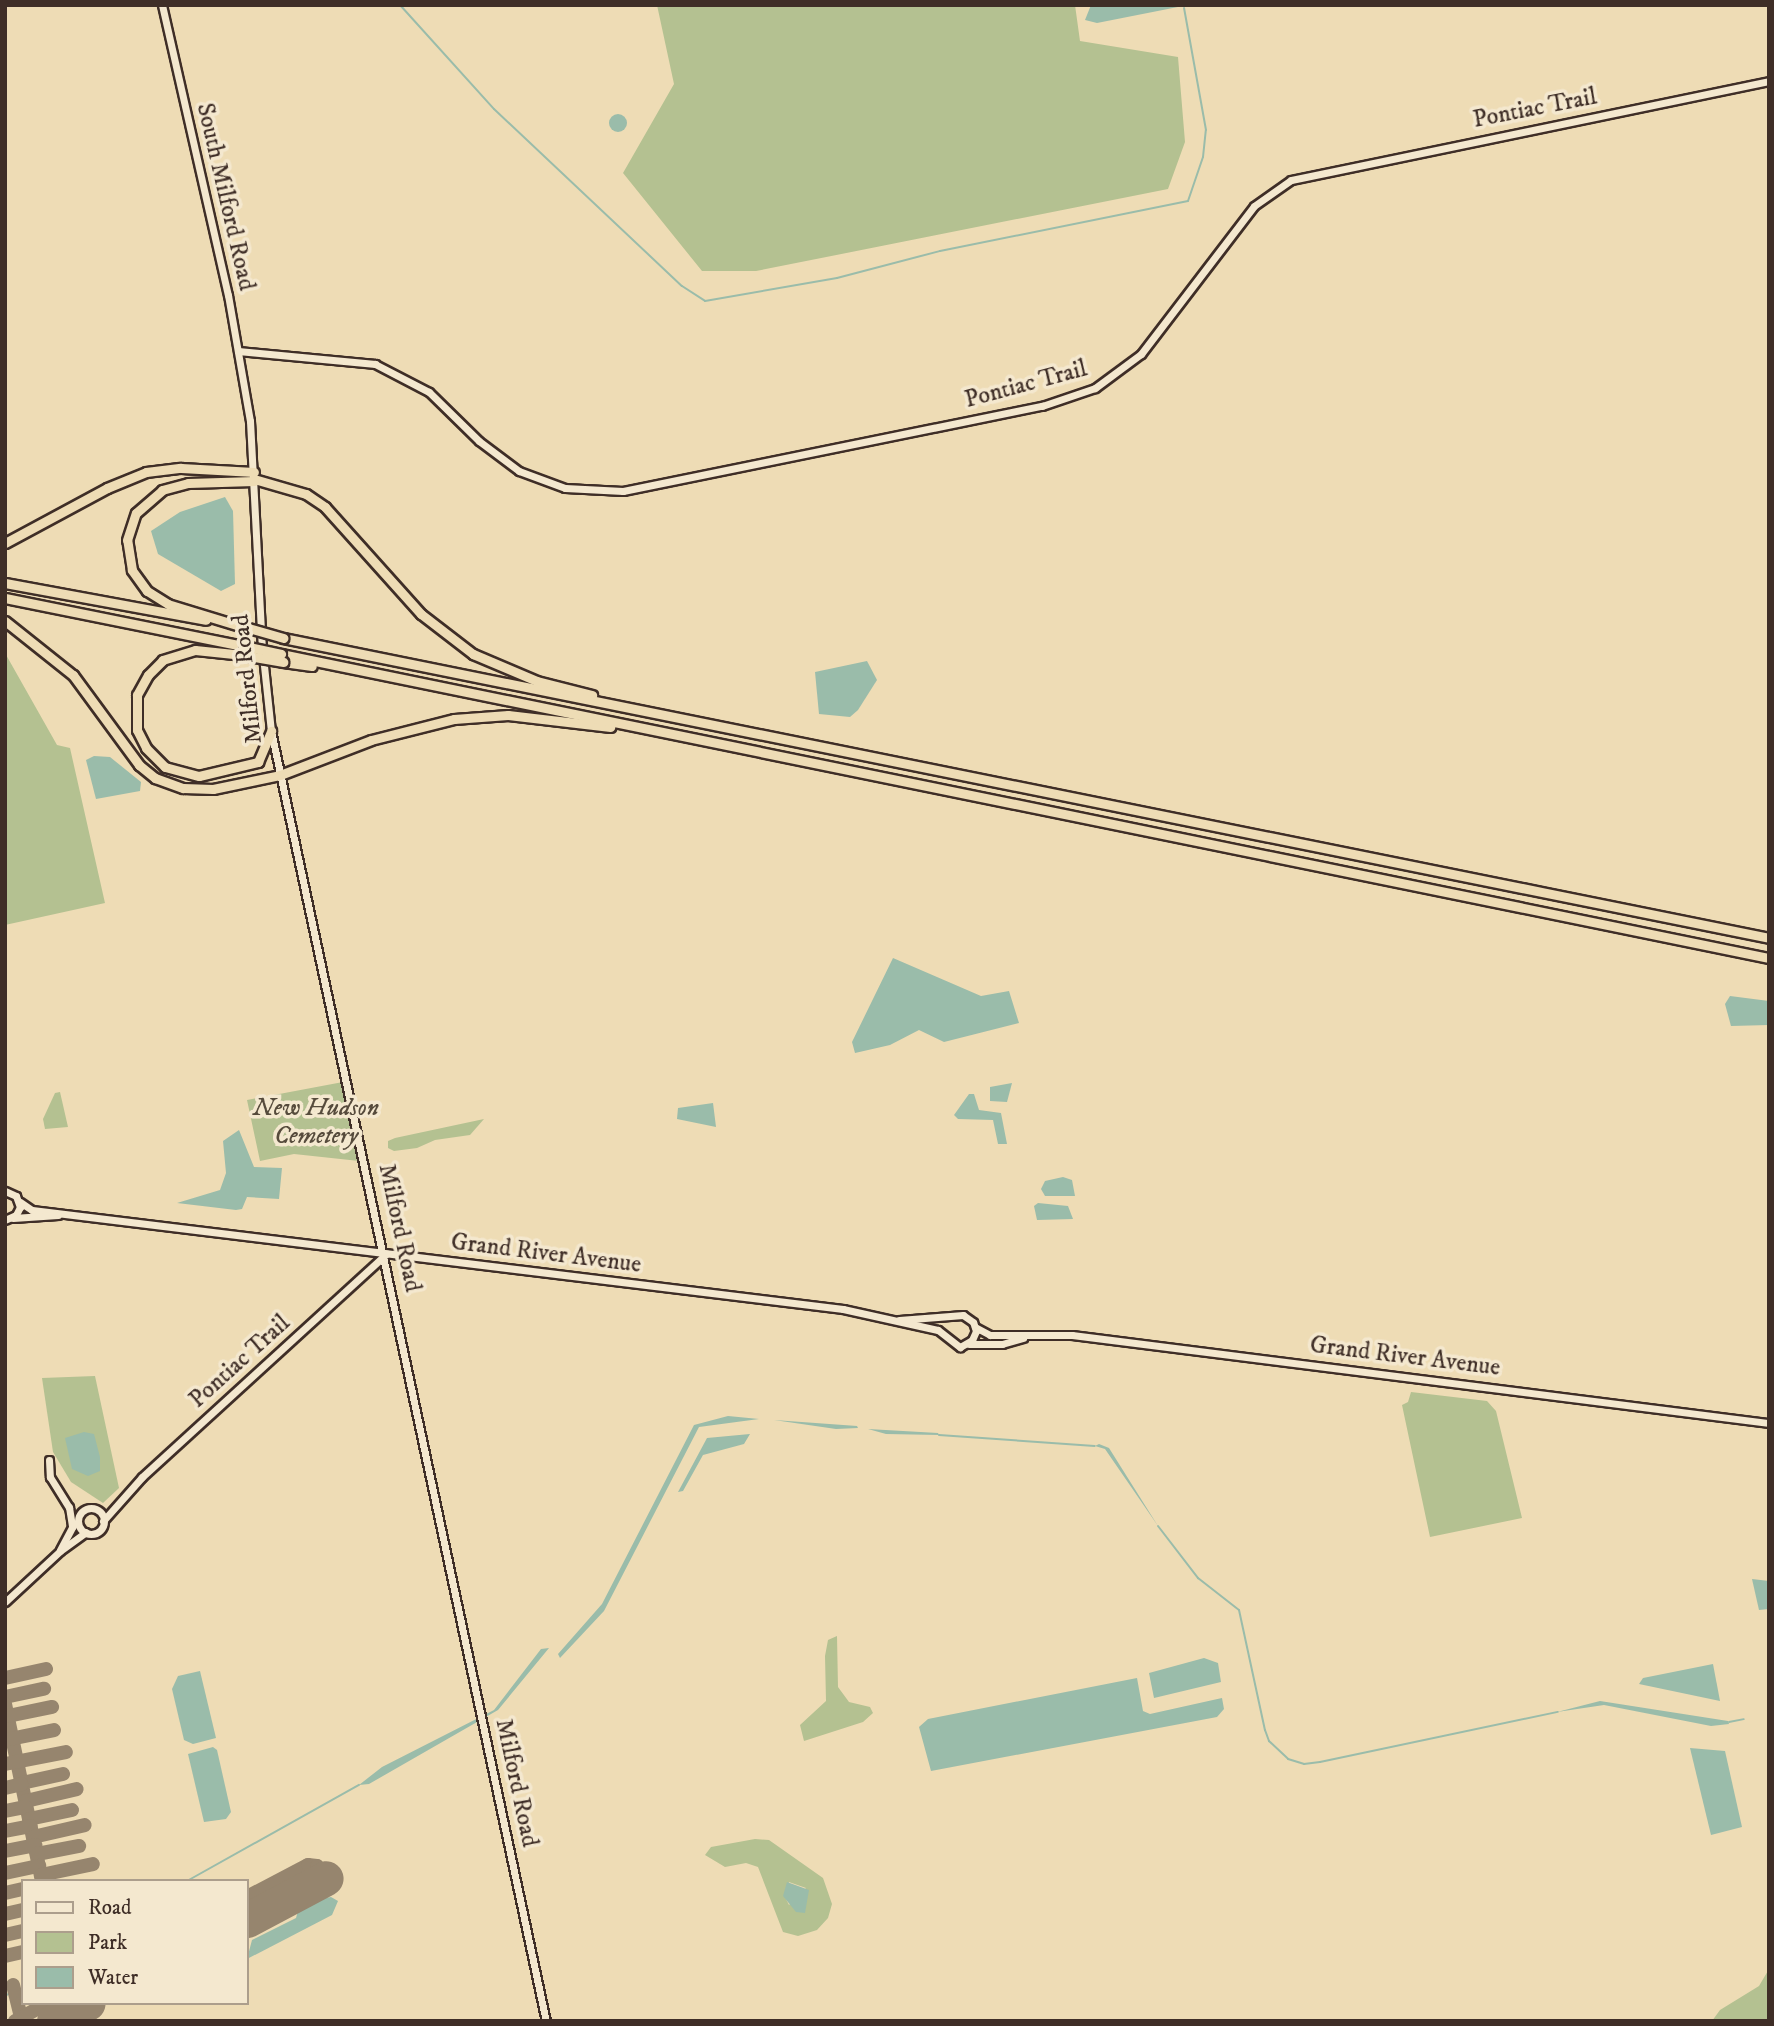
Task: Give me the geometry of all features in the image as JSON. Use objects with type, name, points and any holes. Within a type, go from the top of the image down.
[{"type":"highway","points":[[5,543],[146,472],[181,468],[254,477],[297,490],[325,507],[421,614],[473,654],[537,681],[678,718]]},
{"type":"highway","points":[[254,477],[193,482],[162,490],[136,513],[127,540],[132,570],[147,592],[168,604],[284,638],[1769,938]]},
{"type":"highway","points":[[5,583],[244,627]]},
{"type":"highway","points":[[5,597],[244,651],[366,672],[1769,958]]},
{"type":"highway","points":[[5,621],[73,675],[139,765],[155,778],[198,789],[280,775],[412,728],[481,716],[535,717],[677,736]]},
{"type":"highway","points":[[244,651],[195,650],[163,660],[148,675],[137,695],[137,730],[146,748],[165,767],[199,776],[251,766],[262,757],[271,731]]},
{"type":"main road","name":"South Milford Road","points":[[162,5],[239,351],[246,398]]},
{"type":"main road","name":"Pontiac Trail","points":[[239,351],[375,364],[429,392],[485,446],[519,471],[565,488],[624,491],[1042,406],[1095,388],[1141,354],[1254,206],[1291,180],[1769,81]]},
{"type":"main road","name":"Milford Road","points":[[246,398],[254,477],[262,647],[271,731],[386,1254],[546,2021]]},
{"type":"main road","name":"Grand River Avenue","points":[[5,1191],[32,1210],[833,1307],[899,1320],[950,1318]]},
{"type":"main road","points":[[9,1219],[20,1202]]},
{"type":"main road","name":"Grand River Avenue","points":[[9,1219],[62,1213]]},
{"type":"main road","name":"Pontiac Trail","points":[[103,1521],[121,1499],[386,1254]]},
{"type":"main road","points":[[964,1315],[975,1326],[969,1344],[955,1346],[945,1336],[950,1318],[964,1315]]},
{"type":"main road","name":"Grand River Avenue","points":[[899,1320],[904,1325],[938,1330],[945,1336]]},
{"type":"main road","name":"Grand River Avenue","points":[[975,1326],[990,1335],[1036,1334],[1381,1372],[1769,1423]]},
{"type":"main road","name":"Grand River Avenue","points":[[969,1344],[1002,1344],[1036,1334]]},
{"type":"main road","points":[[49,1460],[50,1477],[69,1507],[72,1527]]},
{"type":"main road","name":"Pontiac Trail","points":[[99,1511],[121,1499]]},
{"type":"main road","points":[[5,1602],[60,1551],[86,1532],[98,1531],[103,1521],[99,1511],[86,1509],[72,1527],[60,1551]]},
{"type":"main road","points":[[78,1519],[86,1532]]},
{"type":"green space","points":[[657,5],[1075,5],[1080,41],[1178,57],[1185,142],[1168,189],[756,271],[702,271],[623,173],[674,84]]},
{"type":"green space","points":[[5,653],[57,745],[70,748],[105,903],[5,925]]},
{"type":"green space","name":"New Hudson Cemetery","points":[[343,1082],[359,1161],[294,1154],[260,1161],[247,1100]]},
{"type":"green space","points":[[60,1092],[68,1127],[45,1129],[43,1119],[55,1093]]},
{"type":"green space","points":[[484,1119],[470,1135],[435,1140],[417,1148],[394,1151],[388,1148],[388,1141],[395,1138]]},
{"type":"green space","points":[[95,1376],[119,1488],[103,1503],[71,1482],[53,1452],[42,1378]]},
{"type":"green space","points":[[1411,1392],[1487,1401],[1496,1411],[1522,1518],[1430,1537],[1402,1405],[1408,1402]]},
{"type":"green space","points":[[837,1636],[838,1687],[849,1702],[870,1707],[873,1713],[863,1722],[804,1741],[800,1725],[826,1701],[825,1656],[828,1640]]},
{"type":"green space","points":[[755,1839],[769,1840],[823,1878],[832,1904],[828,1918],[817,1930],[798,1936],[783,1932],[758,1867],[746,1863],[725,1867],[705,1855],[711,1847]],"holes":[[[789,1882],[806,1888],[789,1905],[785,1897]]]},
{"type":"green space","points":[[1769,1969],[1769,2021],[1712,2021],[1720,2010],[1759,1986]]},
{"type":"water","points":[[1091,5],[1188,5],[1097,23],[1085,20]]},
{"type":"water","points":[[614,114],[622,114],[627,123],[625,130],[614,132],[609,127],[609,119]]},
{"type":"water","points":[[225,497],[233,511],[235,584],[221,591],[158,554],[151,531],[180,512]]},
{"type":"water","points":[[867,661],[877,680],[858,710],[850,717],[819,714],[815,672]]},
{"type":"water","points":[[94,756],[110,757],[141,782],[140,791],[96,799],[86,760]]},
{"type":"water","points":[[893,958],[981,996],[1009,991],[1019,1023],[944,1042],[919,1030],[890,1045],[855,1053],[852,1042]]},
{"type":"water","points":[[1730,996],[1769,1001],[1769,1025],[1731,1026],[1725,1004]]},
{"type":"water","points":[[1012,1083],[1007,1102],[990,1101],[990,1087]]},
{"type":"water","points":[[969,1094],[974,1094],[979,1110],[1001,1113],[1007,1144],[998,1144],[993,1120],[958,1119],[954,1115]]},
{"type":"water","points":[[713,1103],[716,1127],[677,1119],[678,1108]]},
{"type":"water","points":[[239,1130],[254,1167],[282,1168],[279,1199],[247,1197],[242,1209],[236,1210],[177,1203],[220,1190],[226,1173],[223,1141]]},
{"type":"water","points":[[1063,1177],[1072,1180],[1075,1196],[1045,1196],[1041,1189],[1045,1181]]},
{"type":"water","points":[[1038,1203],[1068,1206],[1073,1219],[1037,1220],[1034,1206]]},
{"type":"water","points":[[728,1416],[759,1419],[699,1427],[604,1611],[560,1658],[558,1654],[602,1604],[694,1425]]},
{"type":"water","points":[[774,1420],[857,1426],[858,1428],[836,1429]]},
{"type":"water","points":[[868,1429],[938,1433],[939,1435],[886,1434]]},
{"type":"water","points":[[84,1432],[94,1434],[100,1457],[100,1471],[88,1476],[72,1469],[65,1438]]},
{"type":"water","points":[[750,1434],[744,1444],[703,1455],[683,1491],[678,1492],[707,1438]]},
{"type":"water","points":[[1099,1444],[1109,1448],[1158,1526],[1105,1449],[1095,1446]]},
{"type":"water","points":[[1752,1579],[1769,1581],[1769,1609],[1759,1610]]},
{"type":"water","points":[[549,1648],[498,1710],[369,1784],[359,1785],[382,1767],[494,1710],[541,1649]]},
{"type":"water","points":[[1204,1658],[1218,1663],[1221,1682],[1154,1698],[1149,1673]]},
{"type":"water","points":[[1713,1664],[1720,1701],[1639,1684],[1643,1678]]},
{"type":"water","points":[[200,1671],[216,1738],[193,1744],[184,1740],[172,1689],[178,1676]]},
{"type":"water","points":[[1137,1678],[1143,1711],[1150,1714],[1222,1698],[1224,1709],[1217,1717],[931,1771],[919,1727],[928,1719]]},
{"type":"water","points":[[1600,1701],[1728,1721],[1729,1724],[1711,1726],[1604,1705],[1557,1712]]},
{"type":"water","points":[[213,1747],[217,1750],[231,1812],[226,1819],[204,1822],[188,1754]]},
{"type":"water","points":[[1690,1748],[1725,1751],[1742,1827],[1711,1835]]},
{"type":"water","points":[[787,1882],[809,1890],[805,1913],[796,1912],[783,1896]]},
{"type":"water","points":[[331,1897],[338,1901],[332,1915],[248,1958],[252,1940],[296,1918],[298,1911],[319,1899]]},
{"type":"waterway","points":[[400,5],[494,109],[682,286],[705,301],[837,278],[940,251],[1188,201],[1203,157],[1206,130],[1184,8]]},
{"type":"waterway","points":[[939,1435],[1095,1446]]},
{"type":"waterway","points":[[1158,1526],[1198,1578],[1239,1610],[1265,1730],[1269,1741],[1288,1759],[1304,1764],[1320,1762],[1558,1712]]},
{"type":"waterway","points":[[1729,1722],[1744,1719]]},
{"type":"waterway","points":[[191,1879],[359,1785]]},
{"type":"waterway","points":[[5,1996],[10,1993]]},
{"type":"taxiway","points":[[5,1678],[46,1669]]},
{"type":"taxiway","points":[[5,1697],[44,1689]]},
{"type":"taxiway","points":[[5,1704],[42,1879]]},
{"type":"taxiway","points":[[8,1716],[52,1707]]},
{"type":"taxiway","points":[[5,1740],[54,1730]]},
{"type":"taxiway","points":[[5,1764],[66,1752]]},
{"type":"taxiway","points":[[22,1783],[63,1774]]},
{"type":"taxiway","points":[[5,1788],[22,1784]]},
{"type":"taxiway","points":[[26,1801],[77,1789]]},
{"type":"taxiway","points":[[5,1811],[26,1807]]},
{"type":"taxiway","points":[[29,1819],[72,1810]]},
{"type":"taxiway","points":[[33,1837],[85,1825]]},
{"type":"taxiway","points":[[5,1831],[31,1826]]},
{"type":"taxiway","points":[[5,1851],[35,1845]]},
{"type":"taxiway","points":[[37,1854],[79,1846]]},
{"type":"taxiway","points":[[41,1875],[93,1864]]},
{"type":"taxiway","points":[[248,1896],[308,1865],[317,1866],[324,1879]]},
{"type":"taxiway","points":[[5,1873],[39,1866]]},
{"type":"taxiway","points":[[5,1893],[21,1889]]},
{"type":"taxiway","points":[[5,1914],[21,1910]]},
{"type":"taxiway","points":[[5,1935],[21,1931]]},
{"type":"taxiway","points":[[5,1956],[21,1952]]},
{"type":"taxiway","points":[[13,1985],[21,2018]]},
{"type":"taxiway","points":[[15,2021],[44,2005]]},
{"type":"taxiway","points":[[68,2005],[70,2013]]},
{"type":"runway","points":[[248,1919],[326,1878]]},
{"type":"runway","points":[[54,2021],[84,2005]]}]
